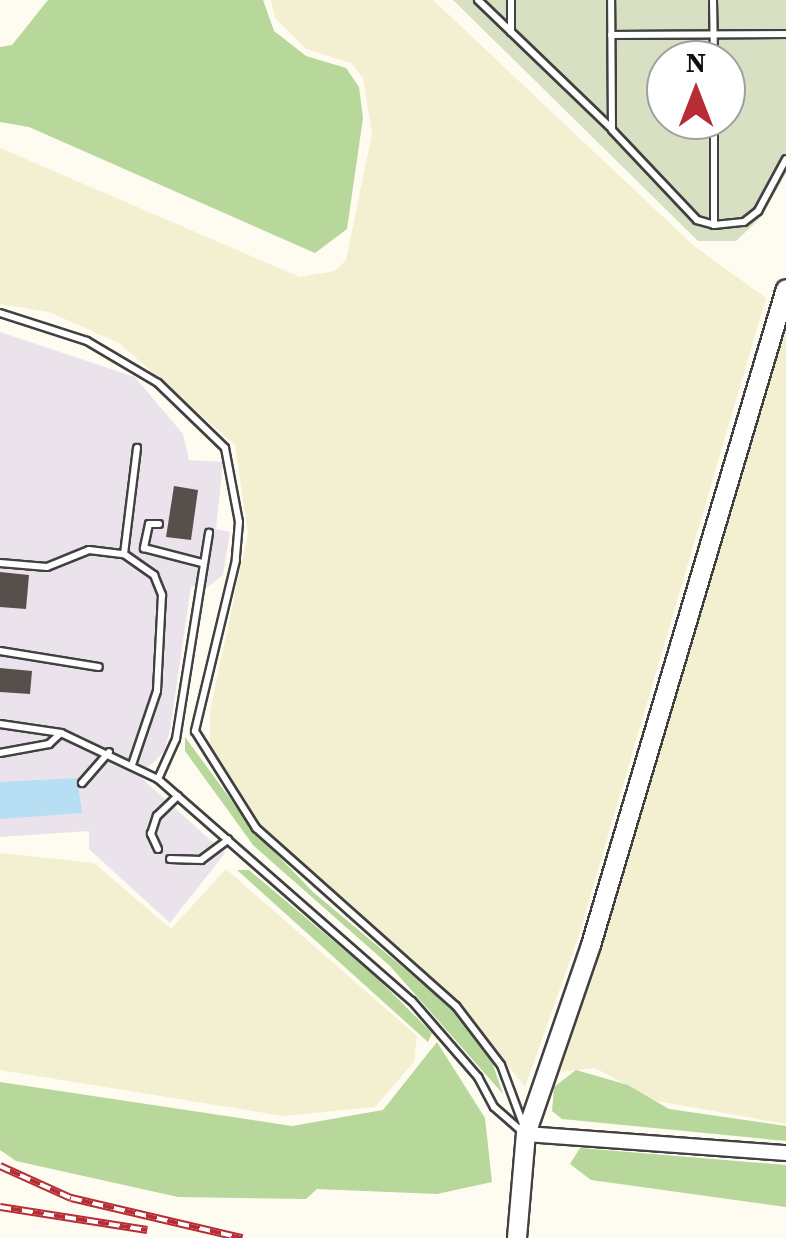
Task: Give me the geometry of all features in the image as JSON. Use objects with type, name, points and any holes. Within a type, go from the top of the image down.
[{"type":"street","points":[[517,1238],[526,1134],[591,945],[786,289]]},
{"type":"street","points":[[526,1134],[786,1153]]},
{"type":"lane","points":[[478,0],[612,129],[696,220],[714,225],[744,222],[758,210],[786,159]]},
{"type":"lane","points":[[511,0],[511,32]]},
{"type":"lane","points":[[611,0],[612,129]]},
{"type":"lane","points":[[713,0],[714,40]]},
{"type":"lane","points":[[612,35],[786,34]]},
{"type":"lane","points":[[714,140],[714,225]]},
{"type":"lane","points":[[0,313],[87,341],[158,383],[224,448],[239,522],[236,560],[194,731],[256,828],[456,1006],[501,1066],[526,1134]]},
{"type":"lane","points":[[124,554],[138,448]]},
{"type":"lane","points":[[159,524],[149,524],[144,548],[202,563]]},
{"type":"lane","points":[[158,778],[176,739],[209,534]]},
{"type":"lane","points":[[0,563],[47,567],[89,550],[124,554],[154,575],[162,595],[157,691],[132,765]]},
{"type":"lane","points":[[0,652],[99,666]]},
{"type":"lane","points":[[0,724],[61,732],[158,778],[412,1001],[478,1077],[494,1107],[526,1134]]},
{"type":"lane","points":[[0,753],[50,744],[61,732]]},
{"type":"lane","points":[[82,782],[109,752]]},
{"type":"lane","points":[[158,849],[151,834],[156,816],[178,796]]},
{"type":"lane","points":[[170,859],[201,860],[228,840]]},
{"type":"shaded area","points":[[271,0],[433,0],[694,246],[766,298],[578,938],[525,1087],[460,1006],[261,825],[210,746],[210,711],[248,533],[235,445],[119,343],[49,312],[0,304],[0,148],[300,277],[335,271],[346,260],[372,133],[363,78],[351,63],[306,49],[275,18]]},
{"type":"shaded area","points":[[786,321],[786,1124],[657,1101],[595,1068],[559,1072]]},
{"type":"shaded area","points":[[0,332],[135,377],[183,434],[189,460],[223,462],[216,529],[230,532],[223,575],[206,588],[191,586],[164,752],[139,776],[225,853],[170,923],[89,849],[89,831],[0,837]]},
{"type":"shaded area","points":[[0,853],[94,863],[171,929],[226,869],[417,1036],[414,1062],[375,1107],[283,1116],[0,1070]]},
{"type":"green space","points":[[48,0],[263,0],[274,31],[306,56],[346,68],[359,87],[363,118],[347,229],[315,253],[29,127],[0,122],[0,47],[12,45]]},
{"type":"green space","points":[[453,0],[786,0],[786,173],[762,216],[736,241],[698,241]]},
{"type":"green space","points":[[185,737],[253,830],[313,892],[454,1010],[492,1062],[503,1094],[390,966],[253,845],[185,751]]},
{"type":"green space","points":[[237,870],[249,870],[374,975],[432,1033],[428,1042]]},
{"type":"green space","points":[[437,1042],[485,1118],[492,1182],[437,1194],[317,1189],[306,1199],[178,1197],[16,1161],[0,1150],[0,1082],[292,1126],[383,1110]]},
{"type":"green space","points":[[576,1070],[628,1085],[669,1109],[786,1126],[786,1141],[562,1119],[552,1111],[554,1087]]},
{"type":"green space","points":[[580,1148],[786,1165],[786,1207],[591,1180],[570,1164]]},
{"type":"water","points":[[77,778],[82,813],[0,819],[0,782]]},
{"type":"building","points":[[174,486],[198,490],[191,540],[166,537]]},
{"type":"building","points":[[0,572],[29,575],[26,609],[0,607]]},
{"type":"building","points":[[0,668],[32,671],[30,694],[0,692]]},
{"type":"railway","points":[[0,1166],[71,1198],[242,1238]]},
{"type":"railway","points":[[0,1207],[147,1230]]}]
